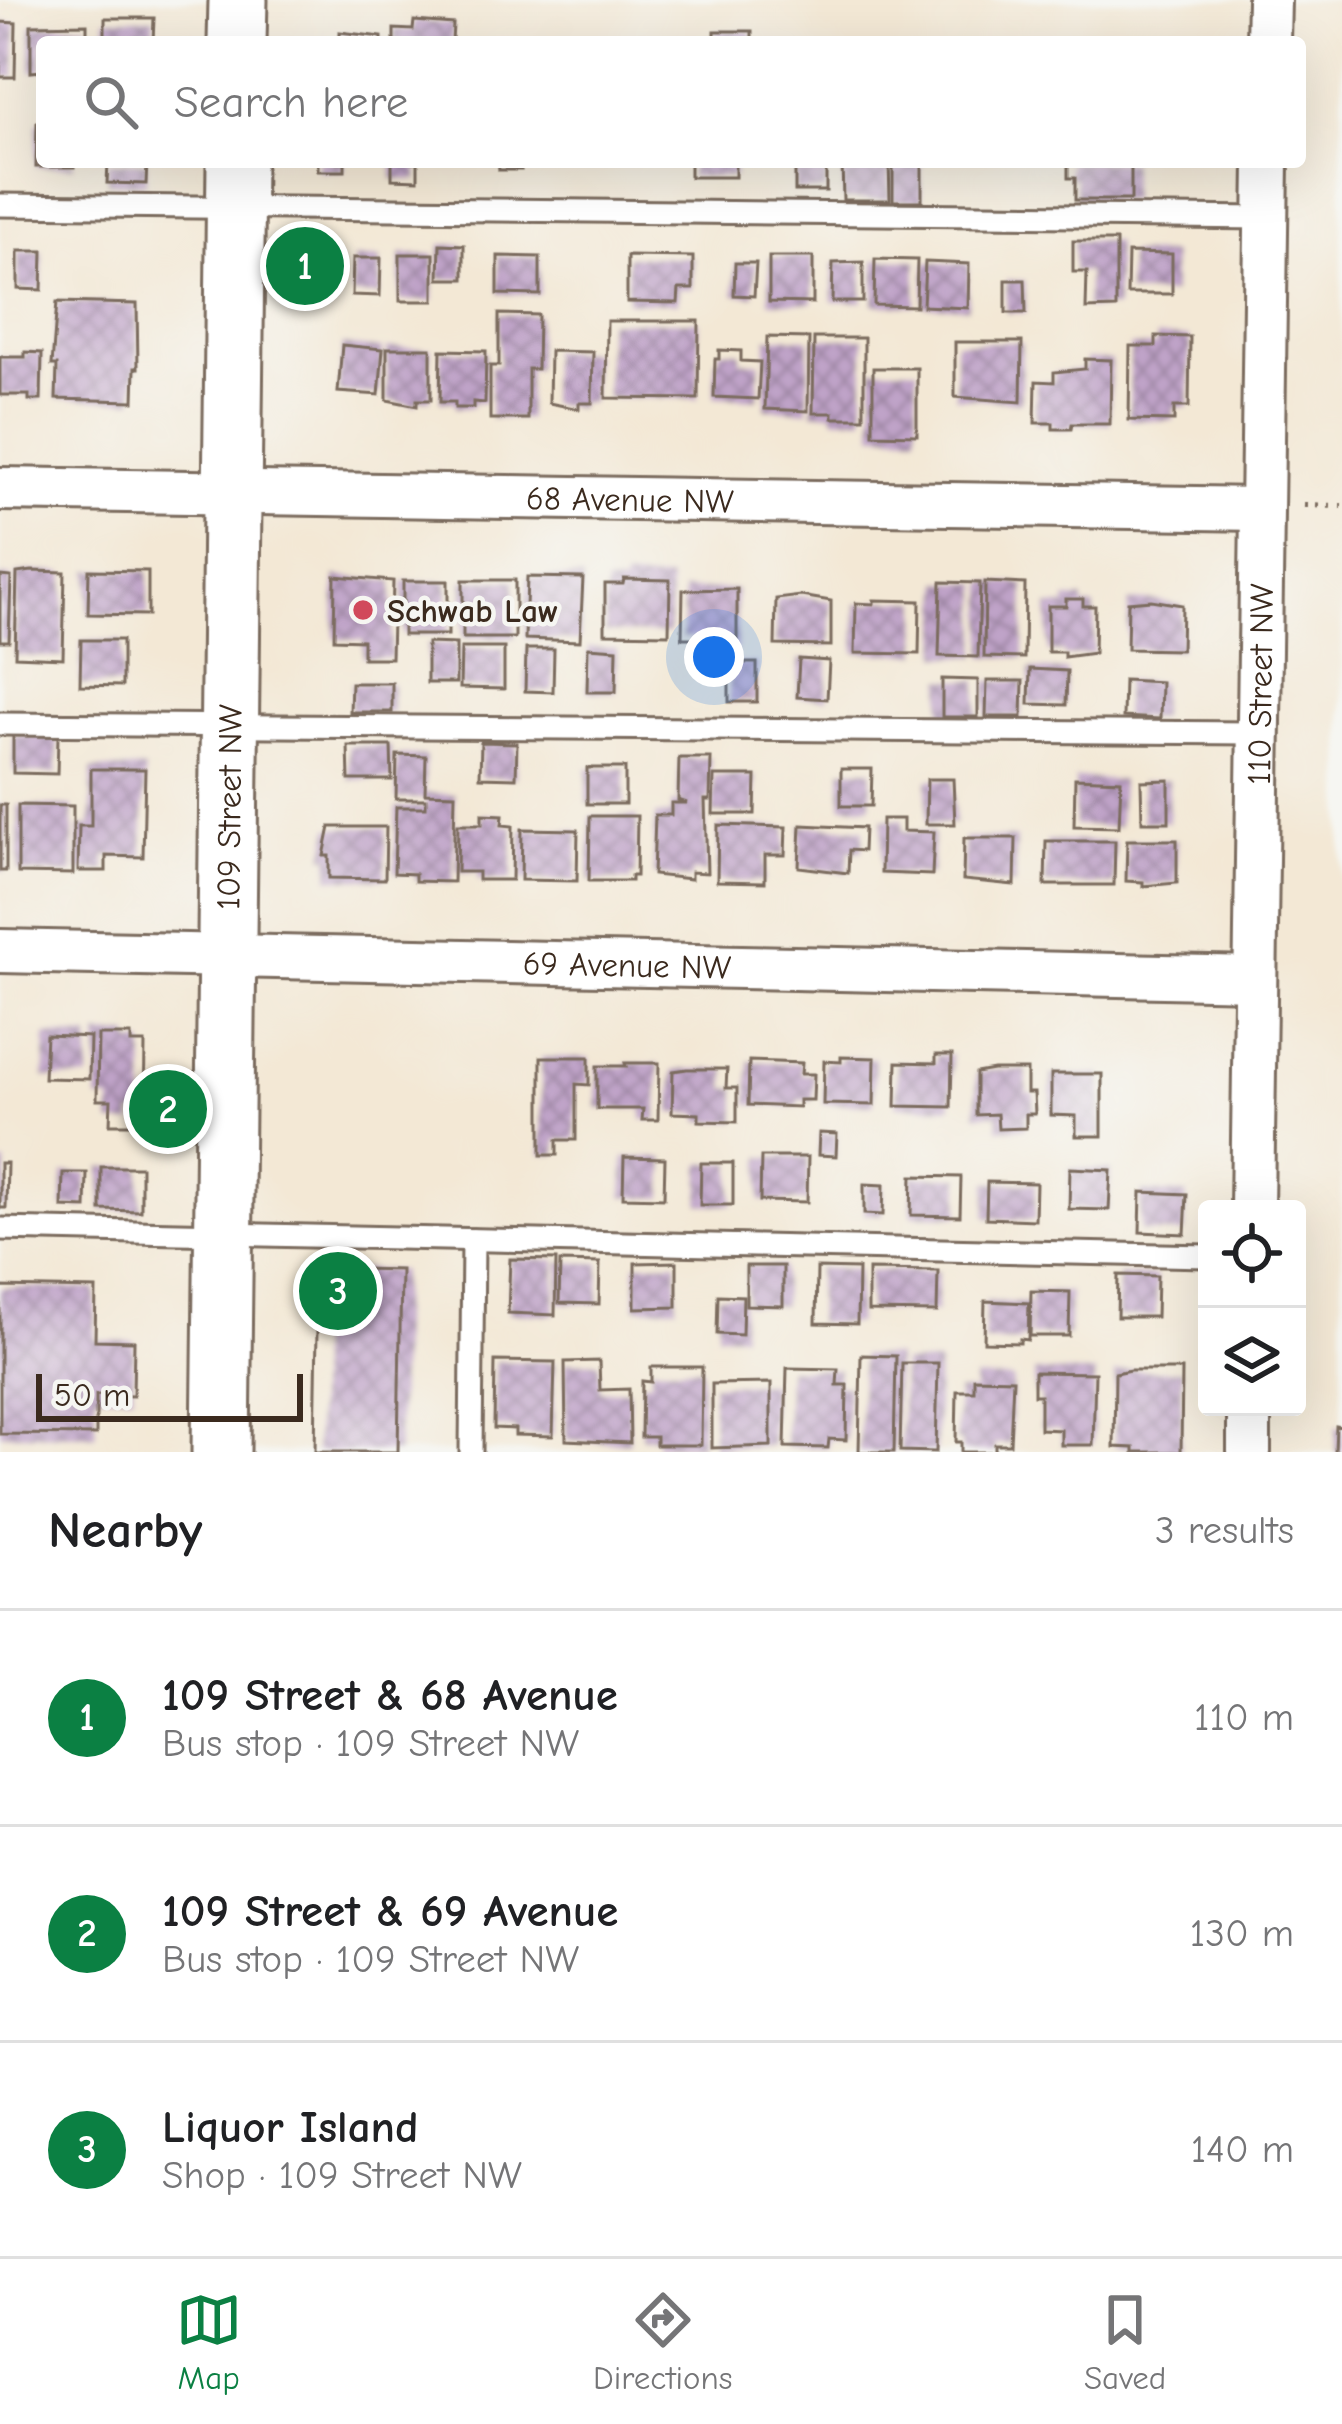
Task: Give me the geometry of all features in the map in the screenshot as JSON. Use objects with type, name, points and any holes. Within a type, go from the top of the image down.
[{"type":"main road","points":[[238,0],[238,36]]},
{"type":"main road","name":"109 Street NW","points":[[221,1452],[236,185]]},
{"type":"street","points":[[1268,36],[1269,0]]},
{"type":"street","name":"110 Street NW","points":[[1252,1200],[1267,168]]},
{"type":"street","name":"68 Avenue NW","points":[[0,490],[1261,509]]},
{"type":"street","name":"69 Avenue NW","points":[[0,951],[1255,977]]},
{"type":"street","points":[[1249,1416],[1249,1452]]},
{"type":"lane","points":[[0,205],[236,185],[1266,218]]},
{"type":"lane","points":[[0,724],[1257,734]]},
{"type":"lane","points":[[0,1229],[1198,1256]]},
{"type":"lane","points":[[471,1452],[473,1240]]},
{"type":"path","points":[[1304,506],[1342,506]]},
{"type":"building","points":[[105,18],[154,18],[153,36],[105,36]]},
{"type":"building","points":[[414,21],[453,24],[452,36],[394,36],[394,29],[413,30]]},
{"type":"building","points":[[0,22],[16,23],[15,77],[0,77]]},
{"type":"building","points":[[87,24],[87,36],[36,36],[36,72],[31,72],[31,25]]},
{"type":"building","points":[[715,31],[752,31],[752,36],[715,36]]},
{"type":"building","points":[[108,168],[147,168],[146,184],[107,183]]},
{"type":"building","points":[[392,168],[418,168],[418,180],[392,179]]},
{"type":"building","points":[[690,168],[735,168],[735,177],[690,177]]},
{"type":"building","points":[[795,168],[826,168],[826,191],[795,191]]},
{"type":"building","points":[[842,168],[889,168],[890,200],[843,200]]},
{"type":"building","points":[[893,168],[922,168],[922,201],[893,201]]},
{"type":"building","points":[[1068,168],[1131,168],[1131,200],[1075,200],[1075,178],[1068,178]]},
{"type":"building","points":[[1073,241],[1116,241],[1116,308],[1086,309],[1087,272],[1073,272]]},
{"type":"building","points":[[440,244],[464,245],[464,279],[439,279]]},
{"type":"building","points":[[18,251],[43,251],[42,290],[18,289]]},
{"type":"building","points":[[1128,253],[1172,254],[1172,294],[1127,294]]},
{"type":"building","points":[[400,254],[434,254],[434,301],[400,301]]},
{"type":"building","points":[[498,256],[540,257],[540,295],[498,294]]},
{"type":"building","points":[[627,256],[693,257],[693,289],[679,289],[678,303],[627,302]]},
{"type":"building","points":[[769,257],[813,257],[813,303],[769,302]]},
{"type":"building","points":[[353,258],[381,258],[380,296],[352,295]]},
{"type":"building","points":[[875,259],[917,260],[916,306],[874,305]]},
{"type":"building","points":[[863,262],[863,302],[832,302],[833,263]]},
{"type":"building","points":[[925,262],[969,264],[968,308],[923,306]]},
{"type":"building","points":[[735,263],[756,263],[754,296],[734,295]]},
{"type":"building","points":[[1006,280],[1025,280],[1026,313],[1006,313]]},
{"type":"building","points":[[57,302],[137,304],[134,401],[56,399],[57,365],[52,365]]},
{"type":"building","points":[[499,314],[538,315],[537,369],[528,369],[528,419],[490,419],[490,366],[499,366]]},
{"type":"building","points":[[607,321],[699,321],[698,399],[606,398]]},
{"type":"building","points":[[1156,336],[1190,337],[1189,407],[1174,407],[1174,421],[1129,420],[1130,346],[1156,346]]},
{"type":"building","points":[[767,337],[809,338],[808,411],[765,409]]},
{"type":"building","points":[[814,338],[864,338],[864,418],[813,413]]},
{"type":"building","points":[[955,342],[1022,342],[1021,402],[955,397]]},
{"type":"building","points":[[342,345],[383,349],[379,395],[338,392]]},
{"type":"building","points":[[387,348],[431,348],[431,400],[417,400],[417,406],[387,400]]},
{"type":"building","points":[[441,350],[486,351],[485,403],[455,408],[455,402],[440,402]]},
{"type":"building","points":[[719,350],[741,351],[741,361],[760,362],[758,399],[714,397]]},
{"type":"building","points":[[550,351],[593,352],[592,403],[579,403],[579,409],[549,403]]},
{"type":"building","points":[[25,352],[42,353],[41,400],[0,395],[0,357],[25,357]]},
{"type":"building","points":[[1085,359],[1111,360],[1110,424],[1053,429],[1053,423],[1035,423],[1036,381],[1054,382],[1054,372],[1085,369]]},
{"type":"building","points":[[873,368],[917,368],[917,435],[873,434]]},
{"type":"building","points":[[89,570],[148,571],[148,615],[88,614]]},
{"type":"building","points":[[65,572],[63,658],[15,656],[17,573]]},
{"type":"building","points":[[0,576],[11,577],[9,641],[0,641]]},
{"type":"building","name":"Schwab Law","points":[[335,576],[393,581],[391,658],[363,658],[363,640],[334,639]]},
{"type":"building","points":[[527,577],[583,578],[580,641],[525,639]]},
{"type":"building","points":[[624,579],[670,580],[669,634],[605,633],[605,584],[623,584]]},
{"type":"building","points":[[463,580],[515,580],[515,638],[463,638]]},
{"type":"building","points":[[403,581],[448,581],[448,635],[403,635]]},
{"type":"building","points":[[941,582],[980,583],[978,657],[939,656]]},
{"type":"building","points":[[985,582],[1025,584],[1024,658],[984,657]]},
{"type":"building","points":[[737,589],[737,650],[712,650],[696,646],[697,638],[682,638],[683,590]]},
{"type":"building","points":[[801,596],[831,601],[831,646],[775,645],[776,599]]},
{"type":"building","points":[[1066,599],[1083,599],[1083,606],[1095,606],[1094,653],[1064,657],[1064,652],[1048,652],[1048,606],[1066,606]]},
{"type":"building","points":[[874,600],[920,601],[919,654],[855,653],[856,603],[874,604]]},
{"type":"building","points":[[1128,602],[1182,605],[1181,650],[1127,649]]},
{"type":"building","points":[[81,640],[122,640],[122,686],[80,685]]},
{"type":"building","points":[[427,643],[456,644],[456,683],[427,683]]},
{"type":"building","points":[[588,647],[617,649],[616,692],[587,692]]},
{"type":"building","points":[[461,648],[504,648],[504,689],[460,688]]},
{"type":"building","points":[[526,649],[554,649],[553,692],[525,691]]},
{"type":"building","points":[[799,659],[829,661],[827,699],[797,697]]},
{"type":"building","points":[[729,663],[757,663],[757,702],[729,702]]},
{"type":"building","points":[[1030,669],[1067,671],[1066,705],[1029,704]]},
{"type":"building","points":[[942,679],[978,680],[978,717],[942,717]]},
{"type":"building","points":[[1124,680],[1161,682],[1160,719],[1123,717]]},
{"type":"building","points":[[987,681],[1023,681],[1022,717],[986,717]]},
{"type":"building","points":[[351,683],[392,683],[392,712],[350,712]]},
{"type":"building","points":[[13,735],[58,736],[57,774],[13,773]]},
{"type":"building","points":[[481,742],[517,743],[516,778],[480,777]]},
{"type":"building","points":[[348,746],[391,746],[392,780],[349,780]]},
{"type":"building","points":[[397,755],[426,756],[425,793],[455,794],[453,882],[415,881],[415,874],[394,873],[396,807],[426,807],[426,799],[396,799]]},
{"type":"building","points":[[679,758],[711,758],[710,800],[705,800],[707,873],[691,872],[691,879],[653,875],[655,815],[671,815],[671,803],[687,803],[678,800]]},
{"type":"building","points":[[587,768],[625,768],[625,804],[587,804]]},
{"type":"building","points":[[91,769],[145,769],[143,857],[106,856],[106,871],[78,871],[79,826],[91,826]]},
{"type":"building","points":[[841,769],[872,769],[871,806],[841,806]]},
{"type":"building","points":[[714,776],[756,776],[755,814],[713,814]]},
{"type":"building","points":[[1075,778],[1121,780],[1119,827],[1074,826]]},
{"type":"building","points":[[927,779],[953,779],[955,824],[926,824]]},
{"type":"building","points":[[1169,780],[1169,822],[1142,822],[1141,781]]},
{"type":"building","points":[[0,805],[6,805],[6,871],[0,871]]},
{"type":"building","points":[[18,805],[73,806],[73,874],[18,873]]},
{"type":"building","points":[[482,814],[503,815],[502,825],[513,826],[512,880],[478,880],[478,872],[457,872],[458,824],[482,824]]},
{"type":"building","points":[[590,816],[637,816],[636,876],[631,881],[589,881]]},
{"type":"building","points":[[882,819],[903,819],[903,831],[934,832],[932,875],[881,873]]},
{"type":"building","points":[[718,825],[786,827],[785,855],[765,855],[765,882],[717,881]]},
{"type":"building","points":[[801,825],[864,828],[863,851],[849,850],[848,873],[799,867]]},
{"type":"building","points":[[330,827],[386,827],[385,879],[329,878],[329,856],[324,856]]},
{"type":"building","points":[[522,829],[578,830],[577,881],[521,880]]},
{"type":"building","points":[[964,838],[1016,838],[1015,885],[963,880]]},
{"type":"building","points":[[1127,840],[1177,840],[1177,883],[1143,886],[1143,882],[1126,881]]},
{"type":"building","points":[[1046,841],[1115,841],[1114,885],[1045,885]]},
{"type":"building","points":[[46,1035],[90,1037],[89,1079],[44,1078]]},
{"type":"building","points":[[98,1035],[131,1035],[131,1043],[145,1043],[144,1114],[132,1114],[132,1124],[110,1124],[111,1100],[97,1100]]},
{"type":"building","points":[[936,1055],[952,1055],[951,1107],[896,1106],[897,1062],[936,1063]]},
{"type":"building","points":[[541,1057],[589,1057],[589,1085],[576,1084],[576,1140],[557,1140],[557,1155],[541,1155]]},
{"type":"building","points":[[841,1057],[875,1058],[874,1105],[823,1104],[824,1061],[841,1062]]},
{"type":"building","points":[[749,1061],[802,1063],[801,1074],[814,1074],[813,1100],[799,1100],[799,1107],[748,1105]]},
{"type":"building","points":[[659,1063],[658,1120],[642,1120],[643,1109],[597,1109],[597,1066]]},
{"type":"building","points":[[727,1069],[726,1088],[737,1088],[737,1122],[699,1121],[699,1114],[672,1113],[673,1071]]},
{"type":"building","points":[[1027,1070],[1027,1093],[1034,1093],[1035,1114],[1026,1114],[1026,1128],[998,1129],[997,1114],[976,1115],[976,1073]]},
{"type":"building","points":[[1051,1074],[1102,1074],[1102,1136],[1076,1136],[1076,1116],[1051,1115]]},
{"type":"building","points":[[819,1133],[837,1134],[836,1156],[818,1155]]},
{"type":"building","points":[[624,1157],[665,1158],[664,1198],[623,1197]]},
{"type":"building","points":[[761,1157],[808,1157],[807,1202],[760,1201]]},
{"type":"building","points":[[0,1163],[7,1163],[6,1208],[0,1208]]},
{"type":"building","points":[[701,1163],[733,1163],[733,1205],[700,1205]]},
{"type":"building","points":[[101,1167],[141,1167],[141,1211],[101,1210]]},
{"type":"building","points":[[1070,1168],[1111,1170],[1109,1210],[1069,1209]]},
{"type":"building","points":[[63,1173],[87,1173],[86,1208],[62,1207]]},
{"type":"building","points":[[912,1176],[961,1177],[960,1216],[911,1215]]},
{"type":"building","points":[[987,1182],[1036,1183],[1035,1220],[986,1218]]},
{"type":"building","points":[[864,1184],[884,1185],[883,1215],[864,1214]]},
{"type":"building","points":[[1141,1192],[1187,1194],[1185,1234],[1140,1232]]},
{"type":"building","points":[[510,1259],[556,1260],[555,1315],[508,1313]]},
{"type":"building","points":[[560,1262],[600,1263],[599,1304],[559,1303]]},
{"type":"building","points":[[677,1262],[677,1307],[635,1308],[635,1263]]},
{"type":"building","points":[[746,1266],[783,1266],[783,1306],[746,1305]]},
{"type":"building","points":[[318,1268],[401,1270],[398,1452],[315,1452]]},
{"type":"building","points":[[817,1268],[858,1269],[857,1324],[816,1323]]},
{"type":"building","points":[[868,1270],[938,1271],[937,1312],[868,1311]]},
{"type":"building","points":[[1118,1275],[1157,1276],[1156,1317],[1117,1317]]},
{"type":"building","points":[[0,1287],[96,1289],[95,1340],[134,1341],[133,1396],[96,1395],[96,1435],[0,1434]]},
{"type":"building","points":[[1031,1291],[1070,1292],[1069,1336],[1030,1336]]},
{"type":"building","points":[[718,1295],[743,1296],[742,1335],[717,1334]]},
{"type":"building","points":[[985,1301],[1029,1303],[1028,1340],[984,1342]]},
{"type":"building","points":[[861,1355],[896,1356],[894,1452],[859,1452]]},
{"type":"building","points":[[495,1361],[555,1362],[553,1436],[515,1435],[515,1429],[494,1428]]},
{"type":"building","points":[[599,1361],[600,1390],[629,1389],[630,1443],[566,1440],[565,1362]]},
{"type":"building","points":[[902,1363],[938,1363],[936,1452],[900,1451]]},
{"type":"building","points":[[651,1367],[702,1367],[701,1445],[656,1445],[656,1437],[641,1437],[642,1381],[651,1382]]},
{"type":"building","points":[[787,1368],[838,1369],[837,1385],[847,1385],[846,1440],[829,1439],[828,1448],[785,1447]]},
{"type":"building","points":[[1182,1370],[1181,1452],[1114,1447],[1115,1373]]},
{"type":"building","points":[[1034,1372],[1095,1373],[1093,1445],[1061,1445],[1061,1430],[1040,1429]]},
{"type":"building","points":[[974,1378],[1013,1379],[1010,1444],[995,1444],[995,1452],[961,1452],[961,1442],[956,1442],[957,1391],[974,1391]]},
{"type":"building","points":[[771,1383],[771,1446],[712,1448],[712,1384]]},
{"type":"building","points":[[1336,1426],[1342,1427],[1342,1452],[1335,1452]]},
{"type":"place","name":"109 Street & 68 Avenue","points":[[305,266]]},
{"type":"place","name":"Schwab Law","points":[[363,610]]},
{"type":"place","name":"109 Street & 69 Avenue","points":[[168,1109]]},
{"type":"place","name":"Liquor Island","points":[[338,1291]]}]
